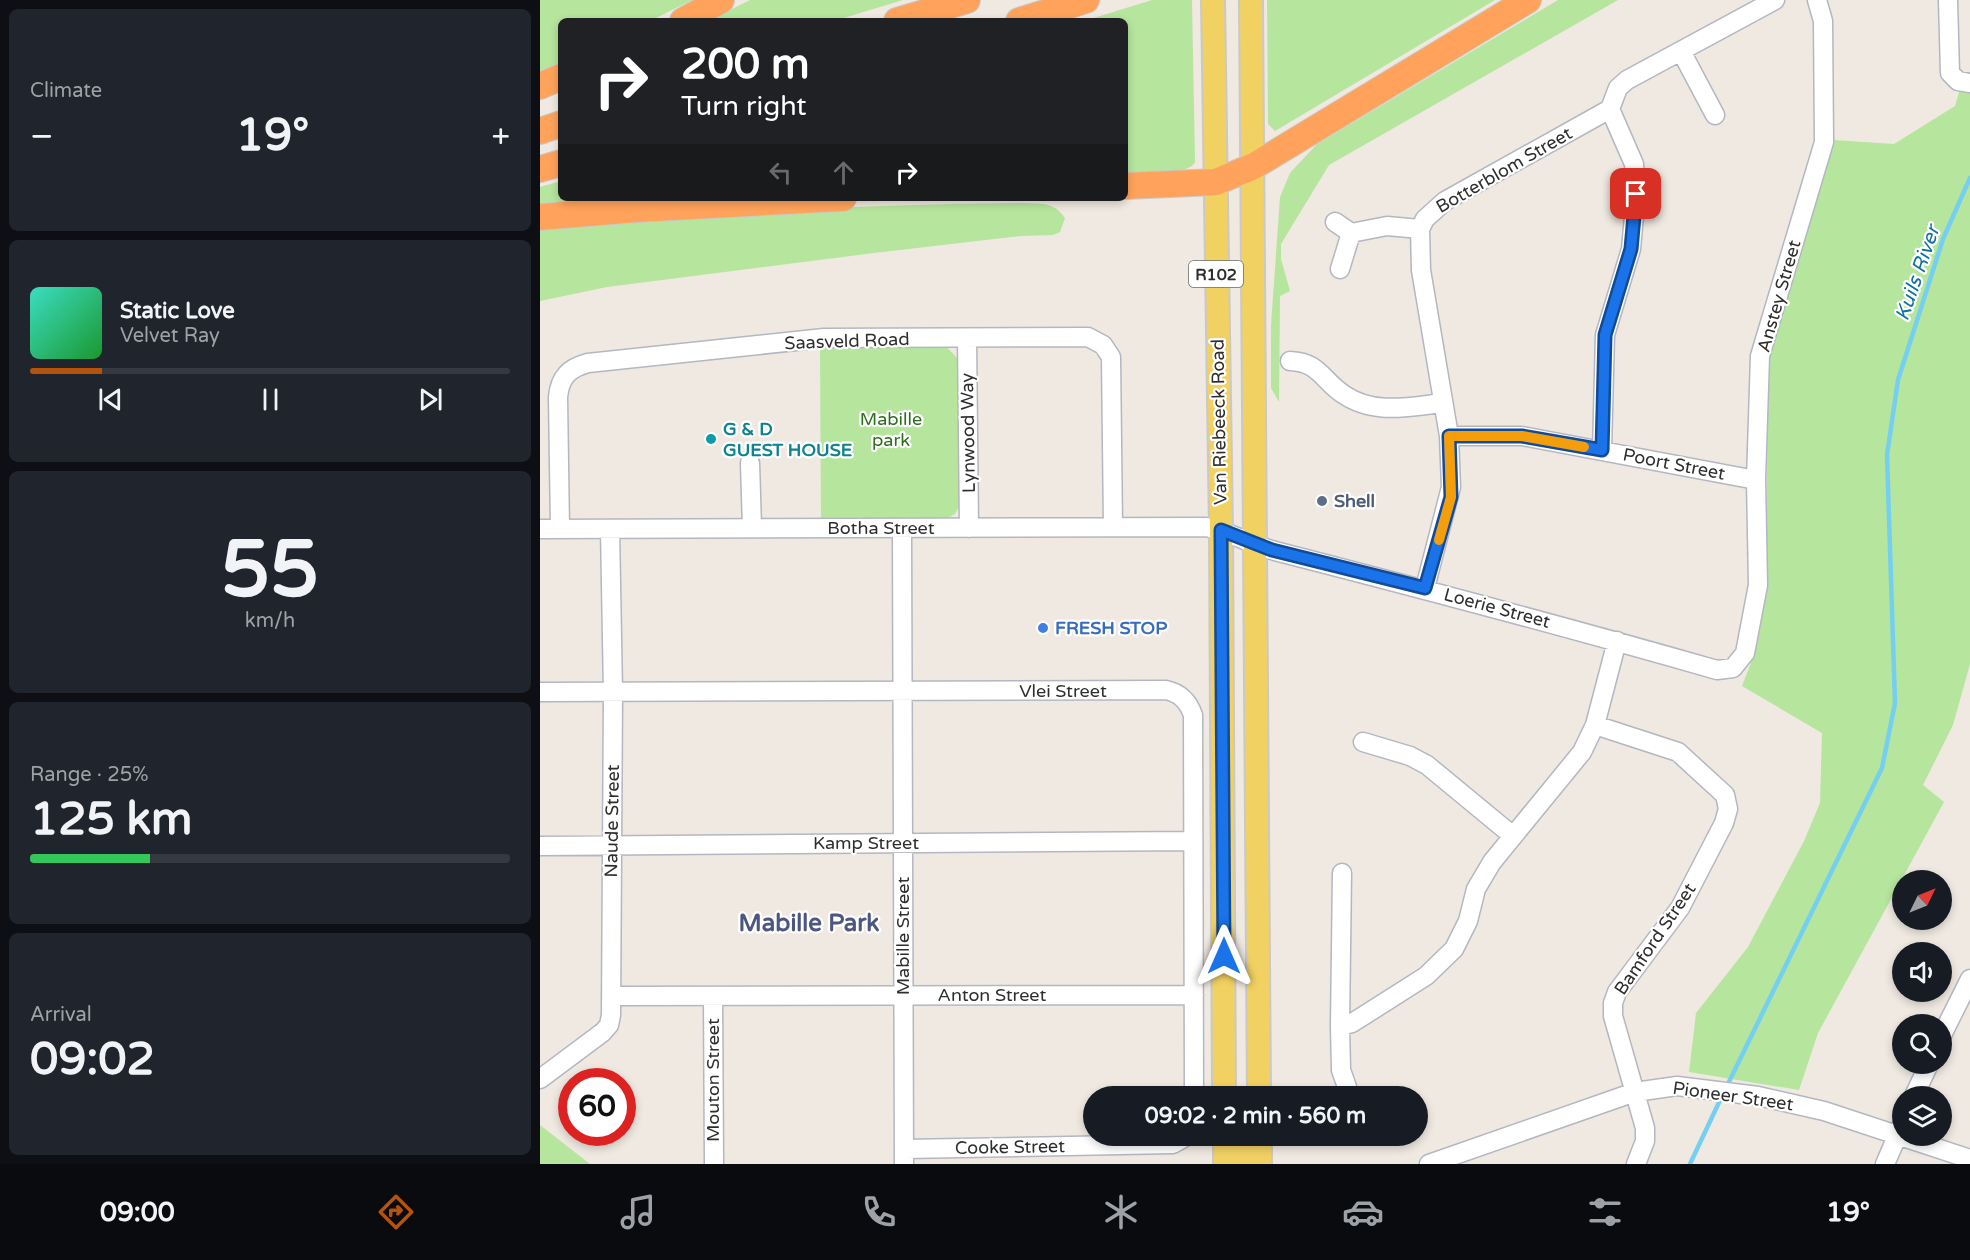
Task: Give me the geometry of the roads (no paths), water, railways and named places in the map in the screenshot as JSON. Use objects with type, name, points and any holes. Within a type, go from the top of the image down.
[{"type":"highway","points":[[688,18],[721,0]]},
{"type":"highway","points":[[907,18],[967,0]]},
{"type":"highway","points":[[1029,18],[1086,0]]},
{"type":"highway","points":[[1128,186],[1216,182],[1254,166],[1528,0]]},
{"type":"highway","points":[[540,86],[558,78]]},
{"type":"highway","points":[[540,131],[558,125]]},
{"type":"highway","points":[[540,169],[558,164]]},
{"type":"highway","points":[[540,217],[787,201]]},
{"type":"main road","name":"Van Riebeeck Road","points":[[1213,0],[1221,530],[1224,1086]]},
{"type":"main road","name":"Van Riebeeck Road","points":[[1251,0],[1254,166],[1259,1086]]},
{"type":"main road","points":[[1250,1086],[1258,1054]]},
{"type":"main road","points":[[1224,1146],[1225,1164]]},
{"type":"main road","points":[[1243,1146],[1244,1164]]},
{"type":"main road","points":[[1260,1146],[1260,1164]]},
{"type":"street","points":[[1602,450],[1605,335],[1631,249],[1636,194],[1634,164],[1610,109],[1622,84],[1775,0]]},
{"type":"street","name":"Anstey Street","points":[[1738,665],[1745,653],[1758,585],[1756,480],[1760,356],[1824,142],[1823,21],[1817,0]]},
{"type":"street","points":[[1948,0],[1950,73],[1958,81],[1970,83]]},
{"type":"street","points":[[1681,51],[1715,116]]},
{"type":"street","name":"Botterblom Street","points":[[1425,588],[1451,497],[1449,436],[1421,270],[1420,229],[1425,219],[1445,201],[1610,109]]},
{"type":"street","points":[[1335,222],[1351,233],[1387,226],[1420,229]]},
{"type":"street","points":[[1340,269],[1351,233]]},
{"type":"street","name":"Saasveld Road","points":[[560,529],[558,397],[563,377],[573,367],[588,363],[824,338],[1088,337],[1108,350],[1111,357],[1114,438],[1113,527]]},
{"type":"street","name":"Lynwood Way","points":[[967,338],[969,528]]},
{"type":"street","points":[[1290,361],[1309,363],[1344,395],[1368,405],[1387,409],[1442,403]]},
{"type":"street","name":"Poort Street","points":[[1449,436],[1522,436],[1756,480]]},
{"type":"street","points":[[750,463],[752,527]]},
{"type":"street","name":"Botha Street","points":[[540,529],[1206,527],[1221,530]]},
{"type":"street","name":"Mabille Street","points":[[902,528],[904,1156]]},
{"type":"street","name":"Naude Street","points":[[540,1079],[609,1025],[612,996],[611,845],[614,693],[610,529]]},
{"type":"street","name":"Loerie Street","points":[[1221,530],[1272,550],[1425,588],[1717,670],[1728,670],[1738,665]]},
{"type":"street","points":[[1340,1026],[1352,1023],[1416,982],[1446,959],[1465,931],[1476,890],[1482,877],[1582,752],[1595,725],[1617,641]]},
{"type":"street","name":"Vlei Street","points":[[540,692],[1166,690],[1177,693],[1187,702],[1193,715],[1194,1086]]},
{"type":"street","name":"Bamford Street","points":[[1595,725],[1678,752],[1720,789],[1728,809],[1724,823],[1680,908],[1615,997],[1614,1016],[1645,1135],[1642,1152],[1636,1164]]},
{"type":"street","points":[[1363,742],[1410,756],[1427,765],[1513,836]]},
{"type":"street","name":"Kamp Street","points":[[540,846],[1193,841]]},
{"type":"street","points":[[1342,873],[1340,1026],[1341,1070],[1347,1086]]},
{"type":"street","points":[[1952,1015],[1970,979]]},
{"type":"street","name":"Anton Street","points":[[612,996],[1194,994]]},
{"type":"street","name":"Mouton Street","points":[[713,996],[714,1164]]},
{"type":"street","name":"Pioneer Street","points":[[1429,1164],[1537,1124],[1635,1092],[1663,1086],[1758,1096],[1892,1128]]},
{"type":"street","name":"Cooke Street","points":[[904,1156],[1128,1146]]},
{"type":"street","points":[[1885,1164],[1893,1146]]},
{"type":"street","name":"Pioneer Street","points":[[1939,1146],[1970,1159]]},
{"type":"waterway","name":"Kuils River","points":[[1726,1088],[1882,768],[1895,703],[1887,455],[1898,380],[1943,239],[1970,178]]},
{"type":"waterway","points":[[1690,1164],[1722,1096]]},
{"type":"place","name":"G & D GUEST HOUSE","points":[[711,439]]},
{"type":"place","name":"Shell","points":[[1322,501]]},
{"type":"place","name":"FRESH STOP","points":[[1043,628]]},
{"type":"district","name":"Mabille Park","points":[[809,923]]},
{"type":"park label","name":"Mabille park","points":[[891,429]]}]
